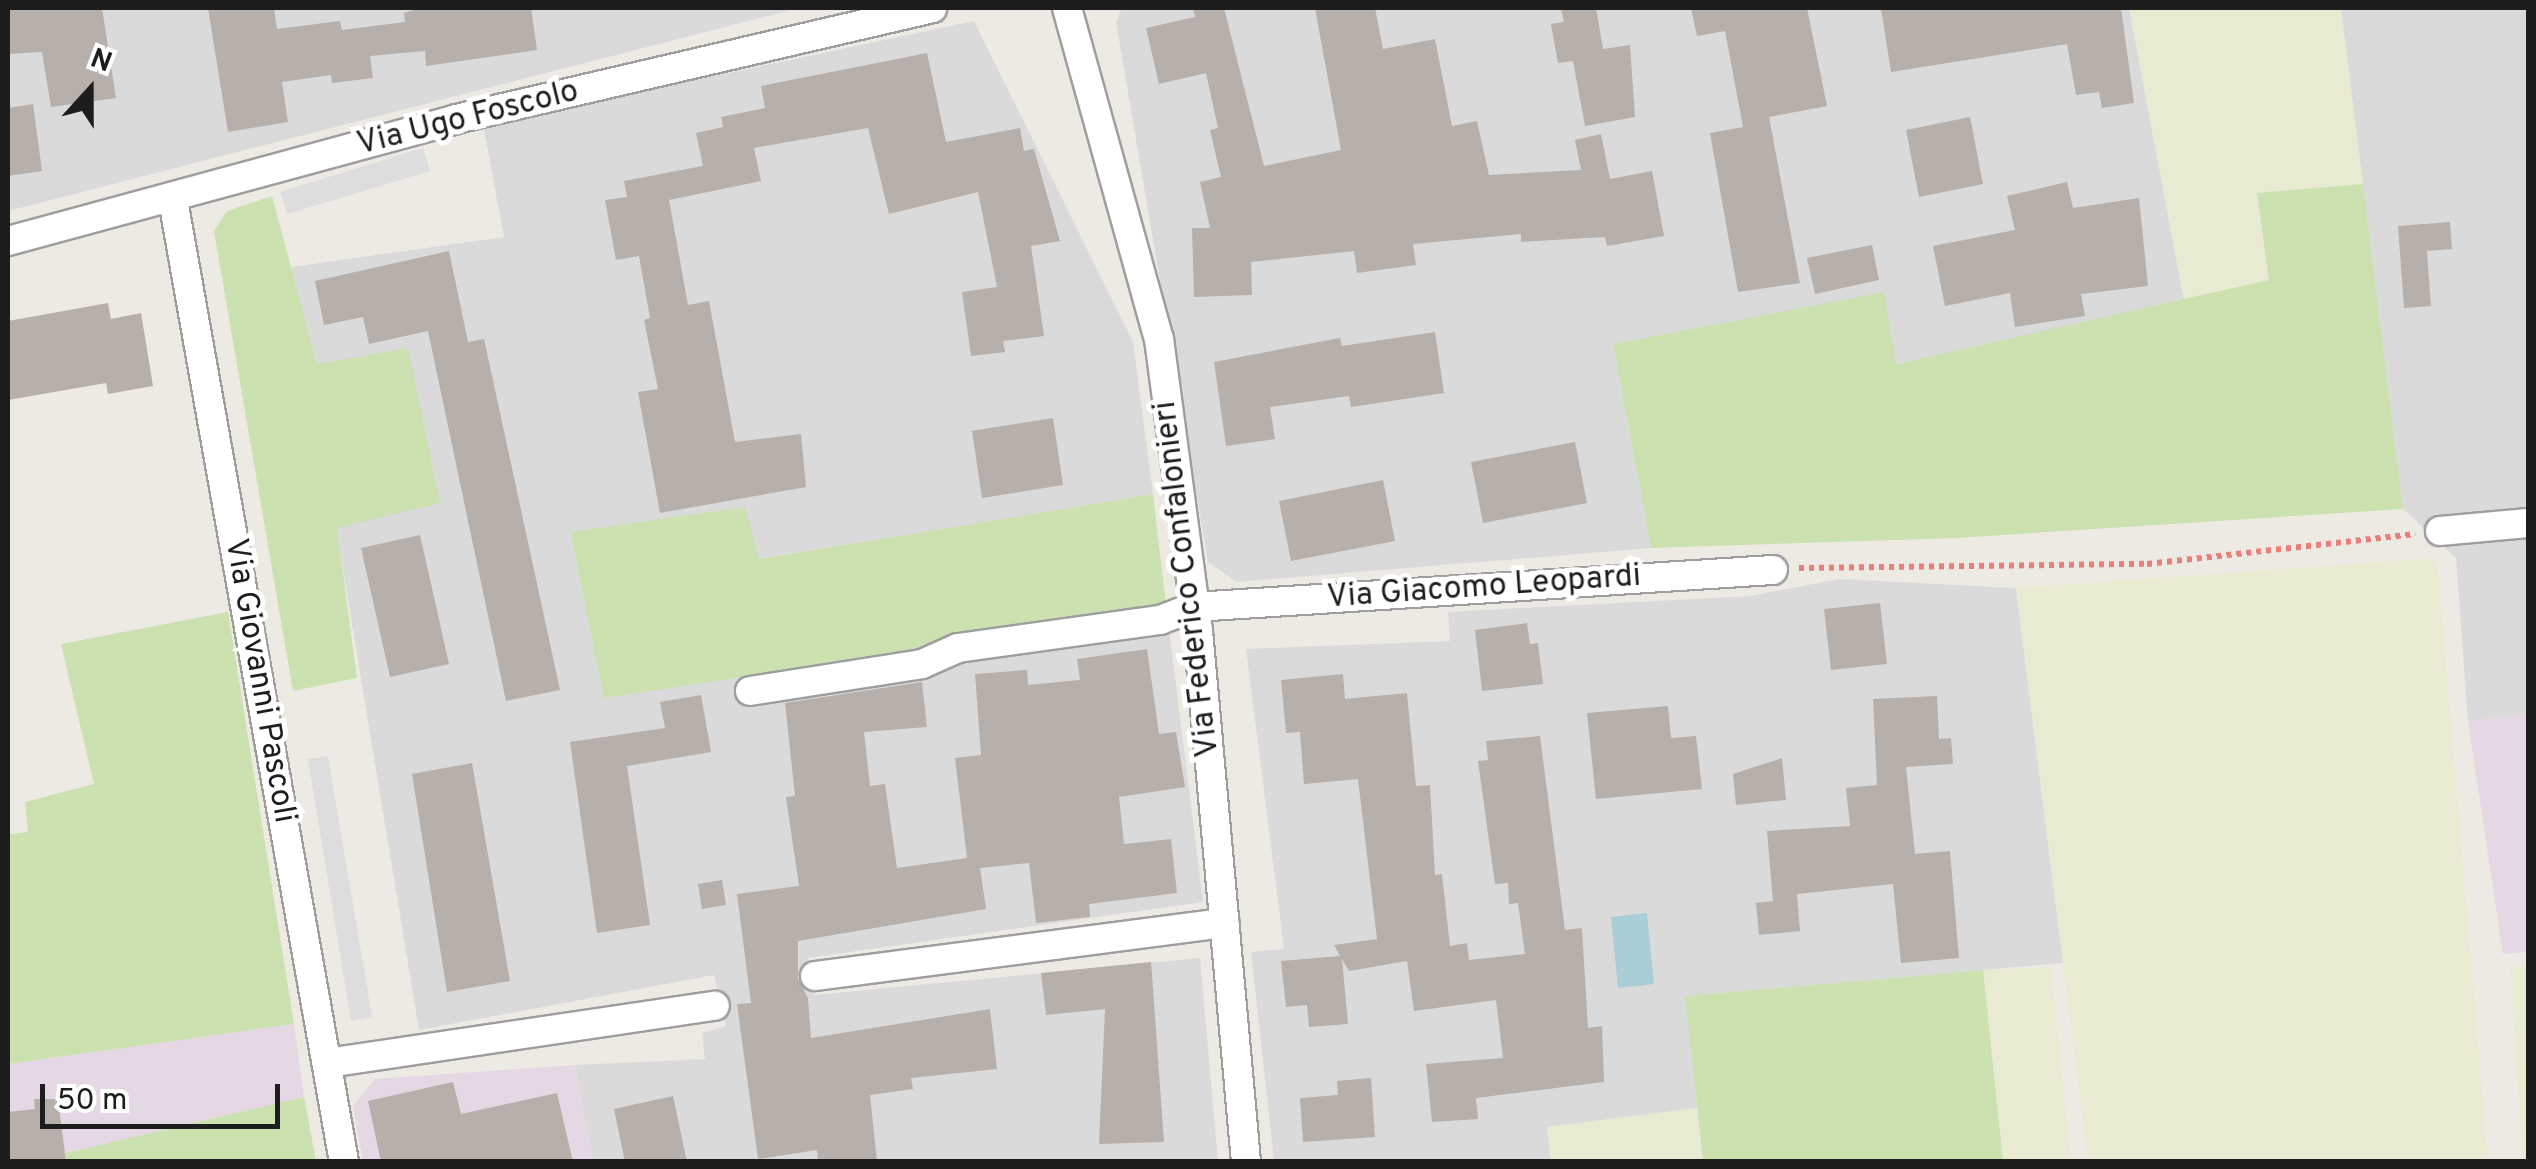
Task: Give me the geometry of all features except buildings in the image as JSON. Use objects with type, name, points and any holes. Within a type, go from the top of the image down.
[{"type":"street","name":"Via Ugo Foscolo","points":[[8,241],[173,200],[456,120],[932,8]]},
{"type":"street","name":"Via Federico Confalonieri","points":[[1066,8],[1159,339],[1194,607],[1246,1162]]},
{"type":"street","name":"Via Giovanni Pascoli","points":[[173,200],[344,1162]]},
{"type":"street","points":[[2440,531],[2528,523]]},
{"type":"street","name":"Via Giacomo Leopardi","points":[[750,691],[922,664],[958,648],[1160,620],[1194,607],[1773,570]]},
{"type":"street","points":[[815,976],[1225,923]]},
{"type":"street","points":[[327,1063],[714,1006]]},
{"type":"path","points":[[1773,570],[2146,564],[2440,531]]},
{"type":"shaded area","points":[[8,8],[799,8],[8,211]]},
{"type":"shaded area","points":[[1122,8],[2129,8],[2184,300],[1895,364],[1884,293],[1613,344],[1651,548],[1237,582],[1208,562],[1116,22]]},
{"type":"shaded area","points":[[2341,8],[2528,8],[2528,713],[2468,721],[2456,558],[2403,509]]},
{"type":"shaded area","points":[[974,21],[1133,342],[1153,494],[758,559],[570,533],[604,697],[1167,613],[1203,902],[807,958],[814,995],[1200,958],[1218,1161],[593,1161],[575,1065],[705,1059],[702,1033],[726,1026],[714,975],[419,1030],[336,527],[439,502],[317,364],[291,267],[504,237],[483,125]]},
{"type":"shaded area","points":[[423,148],[430,171],[287,214],[280,192]]},
{"type":"shaded area","points":[[1839,579],[2016,588],[2063,963],[1686,996],[1697,1108],[1547,1127],[1551,1161],[1274,1161],[1251,952],[1284,949],[1246,649],[1450,641],[1448,612],[1750,596]]},
{"type":"shaded area","points":[[2528,713],[2528,952],[2503,954],[2468,721]]},
{"type":"shaded area","points":[[328,756],[372,1017],[351,1021],[308,759]]},
{"type":"shaded area","points":[[294,1024],[304,1097],[65,1153],[67,1161],[8,1161],[8,1064]]},
{"type":"shaded area","points":[[575,1065],[593,1161],[363,1161],[353,1106],[375,1079]]},
{"type":"green space","points":[[2129,8],[2340,8],[2363,184],[2257,193],[2270,280],[2184,300]]},
{"type":"green space","points":[[2363,184],[2403,509],[1957,538],[1651,548],[1613,344],[1884,292],[1896,364],[2269,280],[2257,193]]},
{"type":"green space","points":[[272,196],[317,364],[408,348],[440,503],[337,528],[357,678],[293,691],[214,231],[227,211]]},
{"type":"green space","points":[[1153,494],[1167,613],[604,698],[570,532],[745,507],[759,559]]},
{"type":"green space","points":[[2437,558],[2488,1161],[2088,1161],[2016,588]]},
{"type":"green space","points":[[228,612],[294,1024],[8,1064],[8,834],[28,832],[25,802],[94,784],[61,644]]},
{"type":"green space","points":[[2528,966],[2528,1161],[2523,1162],[2510,967]]},
{"type":"green space","points":[[2051,967],[2071,1161],[2003,1161],[1983,970]]},
{"type":"green space","points":[[1983,970],[2003,1161],[1703,1161],[1685,996]]},
{"type":"green space","points":[[304,1097],[316,1161],[67,1162],[65,1153]]},
{"type":"green space","points":[[1697,1108],[1703,1161],[1551,1161],[1547,1127]]},
{"type":"water","points":[[1647,913],[1654,984],[1618,988],[1611,917]]}]
